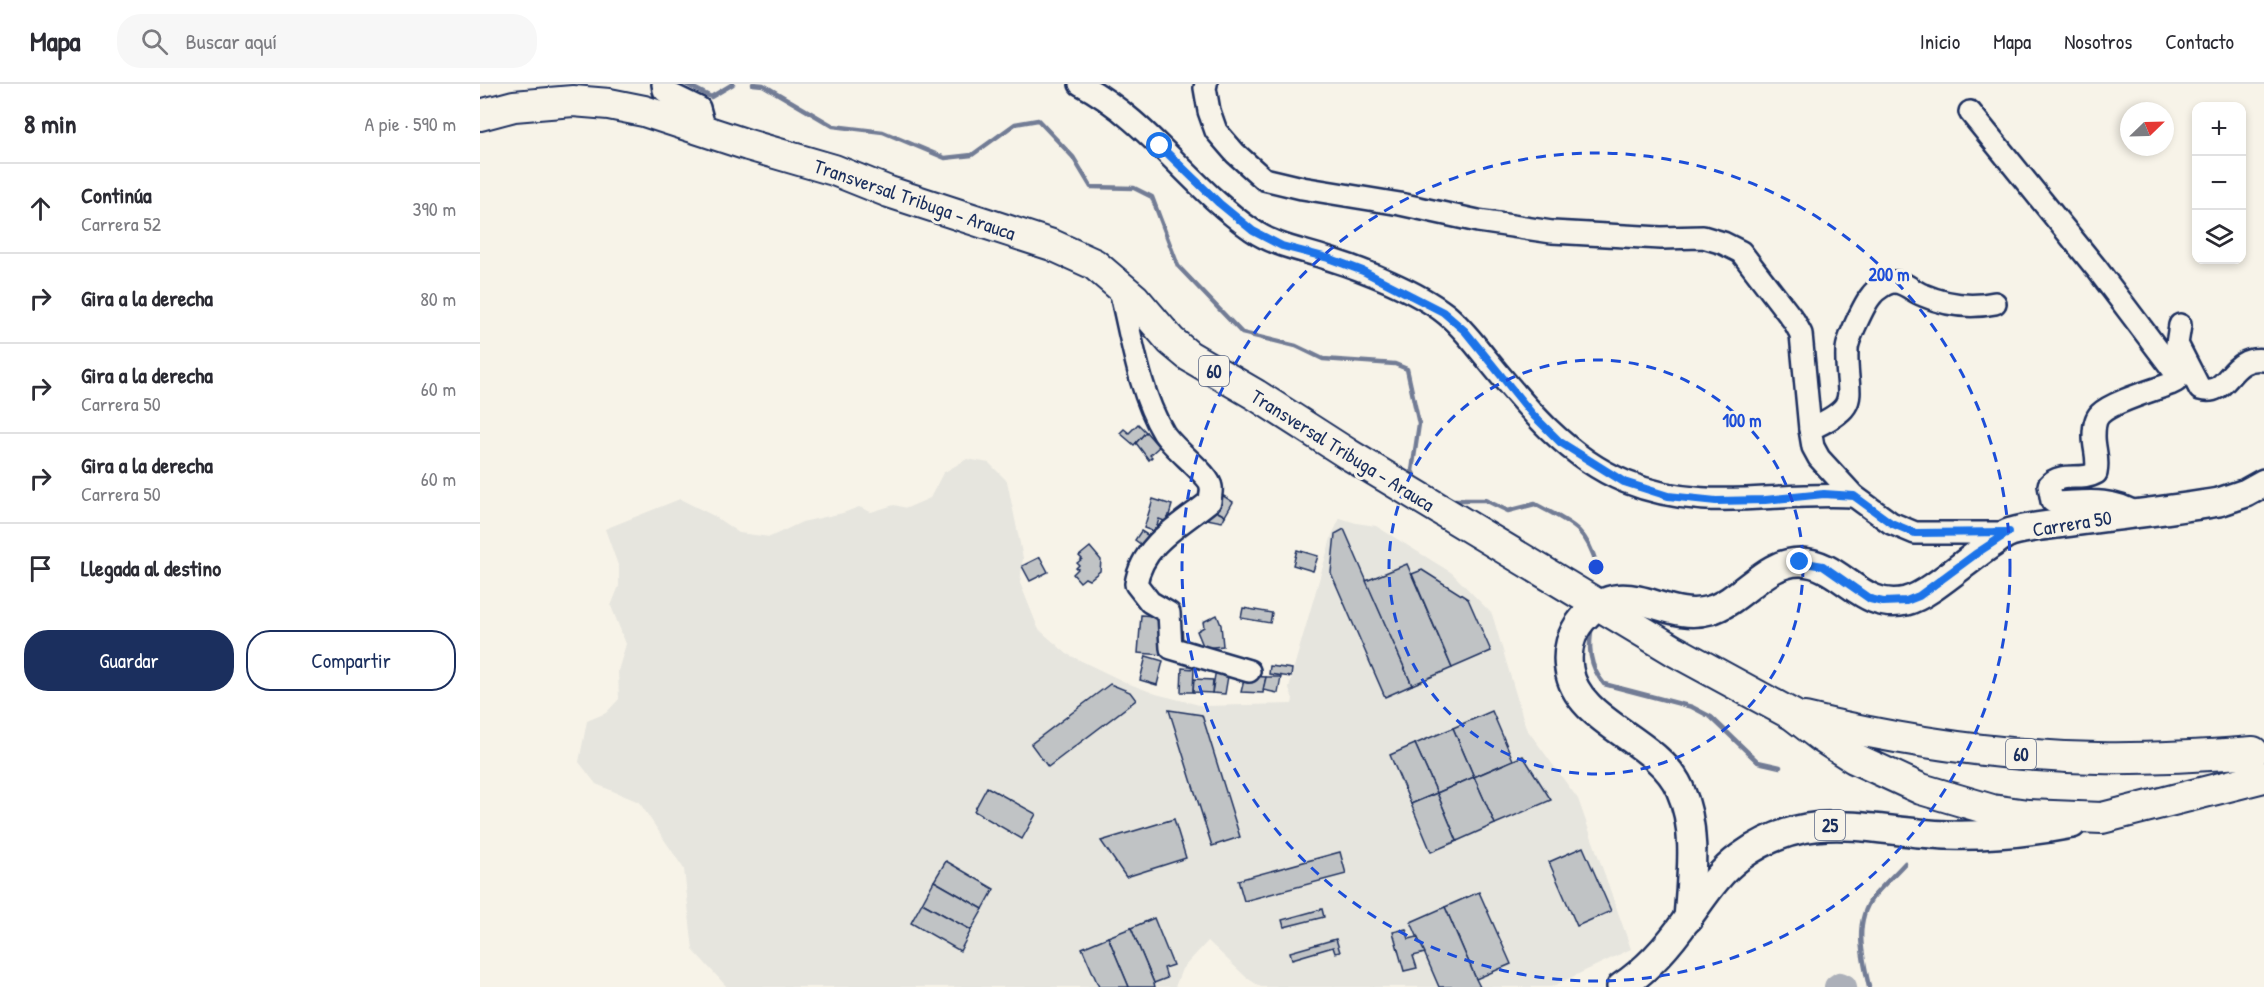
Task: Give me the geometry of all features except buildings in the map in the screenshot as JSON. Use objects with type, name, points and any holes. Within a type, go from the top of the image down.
[{"type":"highway","name":"Transversal Tribuga - Arauca","points":[[480,115],[514,106],[573,101],[609,104],[644,111],[834,170],[889,192],[1052,245],[1094,264],[1135,299],[1171,341],[1189,356],[1675,651],[1793,715],[1854,758],[1921,789],[1956,801],[2010,812],[2065,818],[2102,818]]},
{"type":"highway","name":"Transversal Tribuga - Arauca","points":[[1793,715],[1880,735],[1945,746],[2021,754],[2260,760]]},
{"type":"highway","name":"25","points":[[2102,818],[2163,801],[2260,760]]},
{"type":"main road","name":"Carrera 50","points":[[1600,604],[1617,598],[1632,597],[1671,610],[1693,613],[1712,610],[1739,595],[1782,565],[1800,562],[1823,566],[1870,599],[1883,602],[1906,601],[1925,592],[2009,532],[2219,502],[2246,493],[2264,483]]},
{"type":"main road","points":[[1600,604],[1584,617],[1571,638],[1568,652],[1573,685],[1583,700],[1652,753],[1674,776],[1681,790],[1690,825],[1692,859],[1688,919]]},
{"type":"main road","name":"25","points":[[1622,986],[1646,968],[1669,944],[1715,880],[1730,865],[1765,842],[1799,830],[1836,824],[1917,833],[1979,835],[2041,830],[2102,818]]},
{"type":"street","points":[[663,84],[664,90],[668,93],[699,108],[705,130]]},
{"type":"street","points":[[1080,84],[1100,94],[1137,124],[1219,203],[1253,231],[1282,246],[1328,258],[1363,271],[1443,312],[1465,331],[1533,415],[1560,442],[1624,482],[1668,496],[1716,501],[1765,500],[1824,494],[1854,496]]},
{"type":"street","points":[[1206,84],[1209,111],[1216,131],[1234,153],[1264,178],[1302,188],[1400,204],[1478,221],[1552,232],[1662,238],[1703,237],[1741,252],[1794,321],[1801,334],[1813,447],[1819,458],[1854,496],[1891,523],[1915,533],[2009,532]]},
{"type":"street","points":[[1970,112],[2097,269],[2177,375],[2176,381],[2132,398],[2100,414],[2096,420],[2094,437],[2098,453],[2096,473],[2088,477],[2060,477],[2054,479],[2049,485],[2052,501],[2056,503],[2108,502],[2125,506],[2135,513]]},
{"type":"street","points":[[1810,429],[1831,419],[1848,401],[1850,390],[1848,340],[1871,296],[1885,285],[1894,282],[1905,285],[1923,296],[1966,306],[1995,303]]},
{"type":"street","points":[[1119,286],[1148,403],[1164,434],[1182,456],[1205,475],[1211,486],[1210,501],[1153,547],[1138,571],[1136,584],[1150,602],[1169,613],[1170,655],[1249,671]]},
{"type":"street","points":[[2180,325],[2177,344],[2200,389],[2209,391],[2217,389],[2238,366],[2256,359],[2264,360]]},
{"type":"shaded area","points":[[967,459],[989,463],[1007,481],[1023,558],[1020,583],[1038,628],[1067,654],[1127,683],[1156,694],[1203,706],[1292,704],[1293,699],[1289,689],[1294,667],[1332,535],[1340,518],[1376,526],[1452,573],[1492,614],[1526,728],[1578,799],[1631,949],[1551,987],[1261,987],[1247,978],[1208,941],[1182,969],[1175,987],[727,987],[693,950],[684,869],[639,802],[596,784],[579,762],[587,721],[606,713],[619,699],[618,671],[626,644],[611,606],[619,586],[619,568],[605,529],[680,499],[714,516],[739,533],[770,537],[802,522],[859,507],[871,512],[894,505],[907,508],[930,498],[943,473]]},
{"type":"waterway","points":[[686,84],[711,97],[733,84]]},
{"type":"waterway","points":[[753,84],[763,85],[833,126],[883,132],[945,158],[972,155],[1015,124],[1038,120],[1073,157],[1091,187],[1134,188],[1152,197],[1178,266],[1242,333],[1296,346],[1323,359],[1395,364],[1407,369],[1419,424],[1412,471],[1417,480]]},
{"type":"waterway","points":[[1450,500],[1485,500],[1508,511],[1535,504],[1575,527],[1587,542],[1597,566]]},
{"type":"waterway","points":[[1592,625],[1591,656],[1595,670],[1604,684],[1692,707],[1711,717],[1758,762],[1780,767]]},
{"type":"waterway","points":[[1869,987],[1861,941],[1863,918],[1873,897],[1905,863]]},
{"type":"waterway","points":[[1837,987],[1840,985],[1844,987]]},
{"type":"route","points":[[1160,146],[1219,203],[1253,231],[1282,246],[1328,258],[1363,271],[1443,312],[1465,331],[1533,415],[1560,442],[1624,482],[1668,496],[1716,501],[1765,500],[1824,494],[1854,496],[1891,523],[1915,533],[2009,532],[1931,588],[1906,601],[1883,602],[1870,599],[1823,566],[1800,562]]}]
